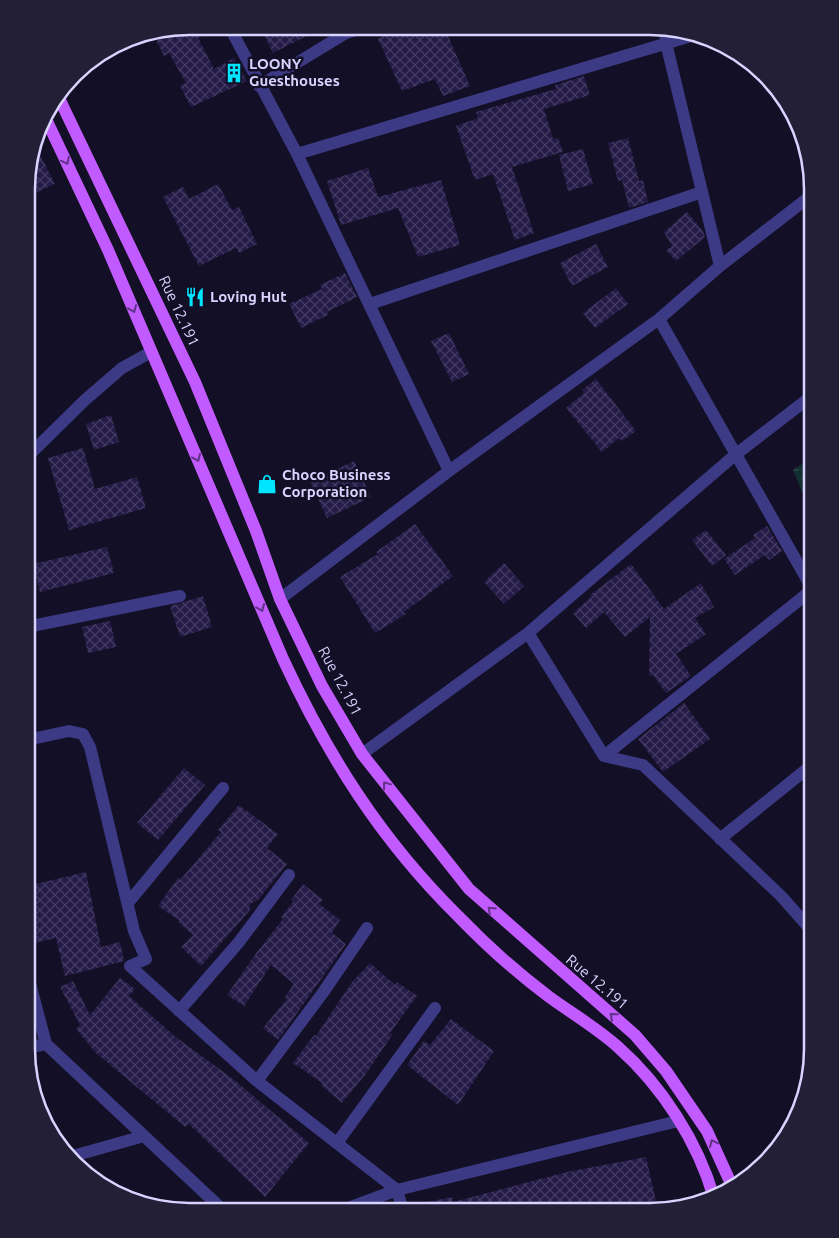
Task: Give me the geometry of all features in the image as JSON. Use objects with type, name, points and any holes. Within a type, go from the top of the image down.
[{"type":"main road","name":"Rue 12.191","points":[[61,103],[195,382],[256,531],[280,599],[322,686],[362,754],[469,890],[634,1035],[666,1072],[707,1131],[730,1181]]},
{"type":"main road","points":[[49,125],[108,250],[290,675],[335,762],[362,803],[412,868],[450,909],[506,963],[618,1047],[662,1095],[708,1178],[712,1190]]},
{"type":"street","points":[[234,35],[296,154],[450,471]]},
{"type":"street","points":[[259,86],[343,35]]},
{"type":"street","points":[[666,36],[720,266]]},
{"type":"street","points":[[296,154],[682,38]]},
{"type":"street","points":[[370,304],[702,192]]},
{"type":"street","points":[[280,599],[450,471],[659,319],[720,266],[804,201]]},
{"type":"street","points":[[659,319],[804,575]]},
{"type":"street","points":[[35,444],[122,368],[151,352]]},
{"type":"street","points":[[362,754],[528,632],[735,455],[804,402]]},
{"type":"street","points":[[604,756],[804,595]]},
{"type":"street","points":[[35,625],[180,596]]},
{"type":"street","points":[[528,632],[604,756],[643,765],[781,896],[804,922]]},
{"type":"street","points":[[35,738],[69,731],[83,734],[90,747],[134,931],[146,959],[130,966],[257,1081],[397,1190],[401,1203]]},
{"type":"street","points":[[720,839],[804,771]]},
{"type":"street","points":[[128,903],[223,788]]},
{"type":"street","points":[[179,1011],[239,942],[288,876]]},
{"type":"street","points":[[257,1081],[322,994],[367,928]]},
{"type":"street","points":[[35,1002],[46,1044],[216,1203]]},
{"type":"street","points":[[337,1143],[435,1008]]},
{"type":"street","points":[[35,1046],[46,1044]]},
{"type":"street","points":[[362,1203],[397,1190],[678,1121]]},
{"type":"street","points":[[77,1155],[144,1136]]},
{"type":"green space","points":[[804,463],[803,494],[793,470]]},
{"type":"building","points":[[179,35],[204,35],[198,38],[214,69],[234,58],[247,81],[191,107],[180,86],[186,83],[169,53],[164,56],[155,39]]},
{"type":"building","points":[[264,35],[308,35],[273,53]]},
{"type":"building","points":[[385,35],[448,35],[470,86],[443,96],[435,79],[402,91],[378,39]]},
{"type":"building","points":[[584,76],[590,95],[544,109],[553,139],[558,138],[563,152],[512,167],[534,233],[515,240],[493,174],[475,180],[456,126],[478,118],[476,112],[556,89],[555,85]]},
{"type":"building","points":[[628,138],[639,181],[643,180],[648,202],[629,208],[622,180],[618,181],[608,143]]},
{"type":"building","points":[[583,149],[593,184],[568,191],[559,155]]},
{"type":"building","points":[[39,153],[55,184],[35,193],[36,169]]},
{"type":"building","points":[[368,168],[378,197],[441,180],[460,245],[418,257],[398,208],[341,225],[327,181]]},
{"type":"building","points":[[218,184],[232,210],[239,207],[257,244],[239,253],[236,248],[199,266],[163,197],[183,187],[189,199]]},
{"type":"building","points":[[687,212],[703,231],[705,237],[676,261],[666,250],[672,246],[664,232]]},
{"type":"building","points":[[596,244],[608,267],[572,286],[560,263]]},
{"type":"building","points":[[345,273],[357,297],[327,312],[328,315],[301,328],[289,304],[322,289],[320,285]]},
{"type":"building","points":[[616,288],[628,304],[595,328],[583,313]]},
{"type":"building","points":[[449,333],[469,374],[452,382],[431,341]]},
{"type":"building","points":[[596,379],[636,431],[622,441],[619,438],[602,452],[566,408],[584,393],[582,390]]},
{"type":"building","points":[[111,415],[119,442],[94,450],[86,424]]},
{"type":"building","points":[[83,448],[95,489],[137,477],[146,508],[69,530],[48,458]]},
{"type":"building","points":[[354,461],[371,497],[327,518],[310,482]]},
{"type":"building","points":[[415,524],[453,576],[404,612],[406,614],[375,633],[340,577],[378,554],[376,552]]},
{"type":"building","points":[[767,526],[782,551],[769,560],[765,555],[735,575],[724,559],[755,538],[753,535]]},
{"type":"building","points":[[706,530],[726,555],[712,566],[692,540]]},
{"type":"building","points":[[107,547],[114,573],[40,592],[35,564]]},
{"type":"building","points":[[504,563],[524,586],[504,604],[484,582]]},
{"type":"building","points":[[631,564],[664,609],[701,583],[714,607],[695,618],[706,634],[676,654],[691,676],[666,693],[653,675],[649,676],[650,617],[625,637],[604,612],[586,628],[573,613],[591,597],[590,595]]},
{"type":"building","points":[[203,596],[212,627],[180,637],[170,606]]},
{"type":"building","points":[[110,621],[116,647],[88,653],[82,627]]},
{"type":"building","points":[[684,703],[710,739],[663,772],[638,739]]},
{"type":"building","points":[[184,768],[205,785],[158,840],[137,823]]},
{"type":"building","points":[[239,805],[278,834],[267,848],[287,864],[258,900],[250,904],[250,910],[201,966],[181,947],[193,935],[178,922],[180,921],[158,906],[178,878],[180,880],[221,832],[218,830]]},
{"type":"building","points":[[86,872],[101,947],[120,942],[124,961],[65,976],[56,938],[35,943],[35,884]]},
{"type":"building","points":[[303,884],[323,900],[319,904],[340,920],[332,933],[346,944],[278,1040],[263,1028],[287,999],[285,997],[294,984],[271,965],[244,1006],[227,995],[283,919],[281,917],[293,902],[291,900]]},
{"type":"building","points":[[370,963],[395,985],[397,982],[417,996],[390,1033],[393,1034],[365,1075],[342,1103],[321,1085],[322,1083],[293,1063],[314,1035],[316,1036],[352,982]]},
{"type":"building","points":[[120,978],[135,989],[129,996],[177,1038],[233,1079],[309,1143],[265,1197],[189,1124],[185,1127],[96,1053],[76,1029],[80,1025],[60,987],[73,981],[90,1015]]},
{"type":"building","points":[[451,1019],[494,1051],[458,1105],[407,1065],[424,1041],[430,1045]]},
{"type":"building","points":[[646,1157],[656,1203],[423,1203],[452,1197],[453,1202],[567,1172]]},
{"type":"place","name":"LOONY Guesthouses","points":[[234,73]]},
{"type":"place","name":"Loving Hut","points":[[195,297]]},
{"type":"place","name":"Choco Business Corporation","points":[[267,484]]}]
